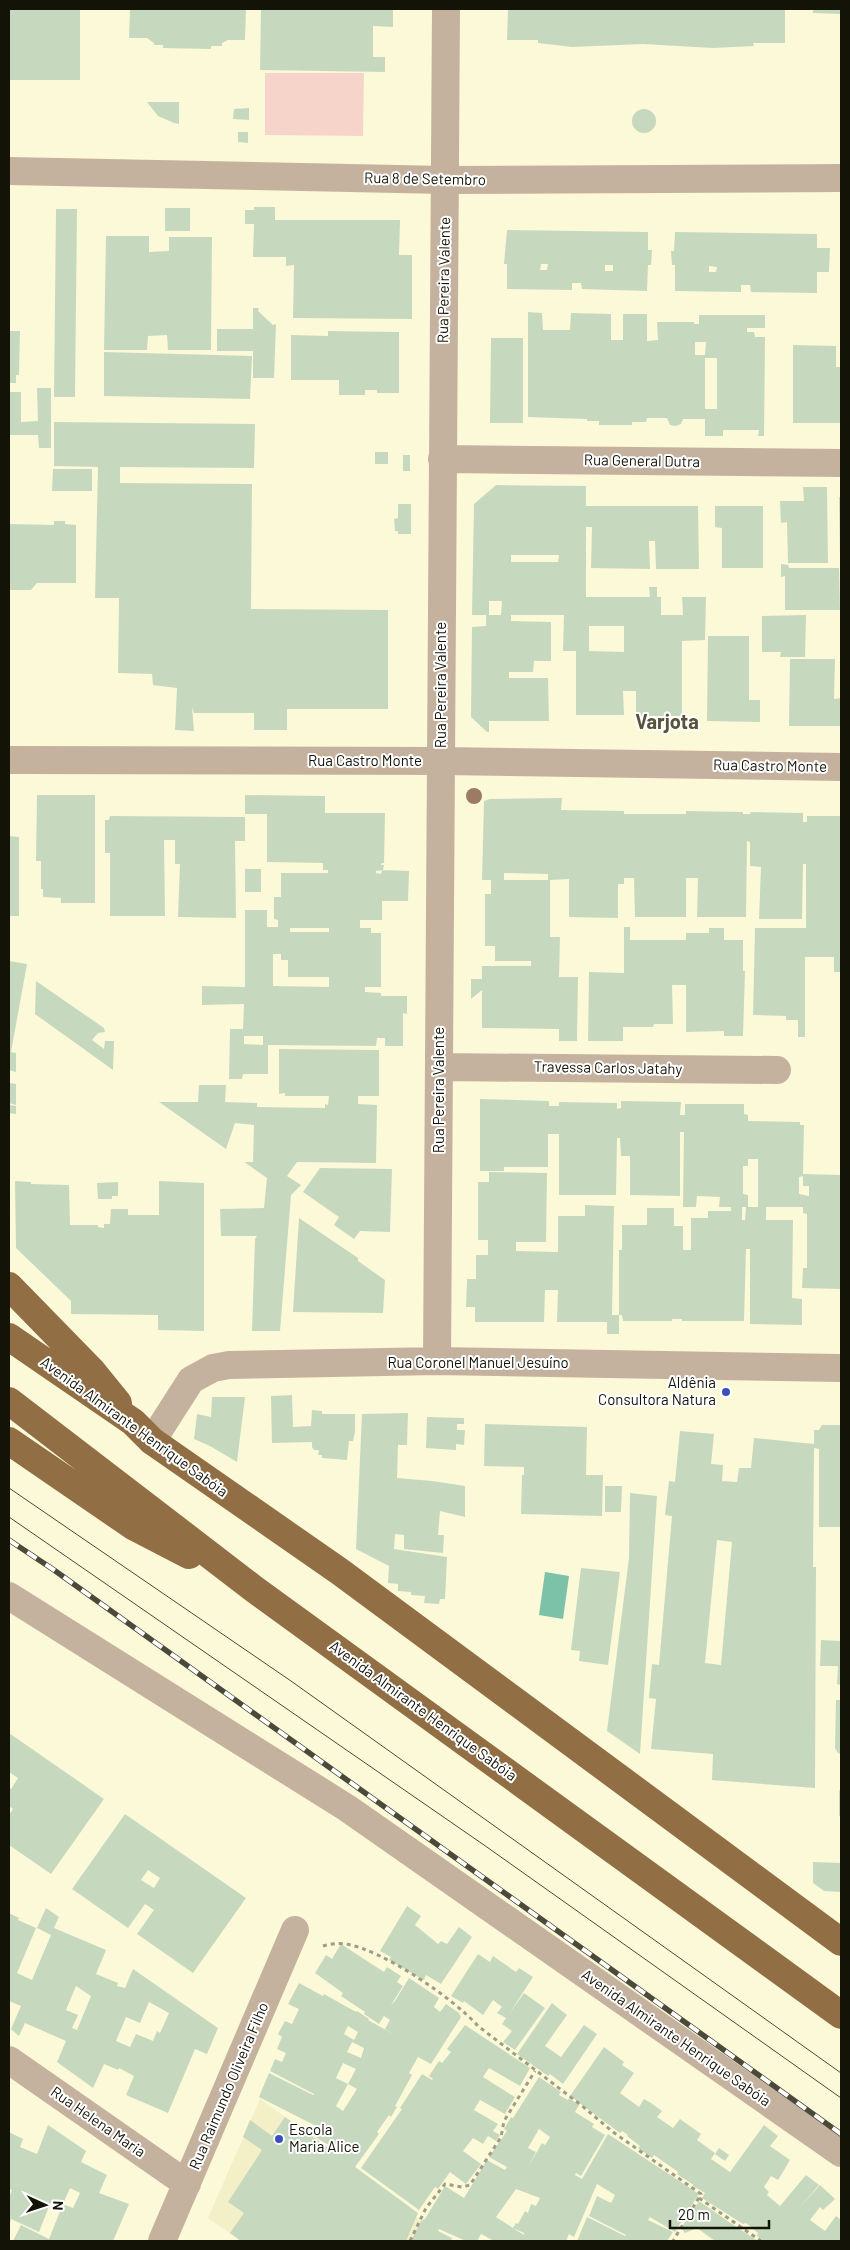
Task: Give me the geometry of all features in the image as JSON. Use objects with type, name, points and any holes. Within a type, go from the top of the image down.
[{"type":"highway","points":[[9,1286],[92,1371],[133,1422]]},
{"type":"highway","name":"Avenida Almirante Henrique Sabóia","points":[[9,1337],[133,1422],[152,1441],[340,1571],[841,1942]]},
{"type":"highway","name":"Avenida Almirante Henrique Sabóia","points":[[14,1405],[254,1589],[841,2015]]},
{"type":"highway","points":[[9,1441],[133,1526],[254,1589]]},
{"type":"street","name":"Rua Pereira Valente","points":[[438,1361],[446,9]]},
{"type":"street","name":"Rua 8 de Setembro","points":[[9,171],[445,180],[841,178]]},
{"type":"street","name":"Rua General Dutra","points":[[442,458],[841,463]]},
{"type":"street","name":"Rua Castro Monte","points":[[9,760],[441,761],[841,767]]},
{"type":"street","name":"Travessa Carlos Jatahy","points":[[439,1067],[777,1070]]},
{"type":"street","name":"Rua Coronel Manuel Jesuíno","points":[[152,1441],[191,1380],[213,1368],[228,1365],[438,1361],[841,1368]]},
{"type":"street","name":"Avenida Almirante Henrique Sabóia","points":[[9,1596],[347,1808],[841,2154]]},
{"type":"street","name":"Rua Raimundo Oliveira Filho","points":[[162,2241],[295,1930]]},
{"type":"street","name":"Rua Helena Maria","points":[[9,2060],[187,2184]]},
{"type":"path","points":[[318,1946],[344,1944],[358,1947],[409,1973],[467,2013],[478,2026],[613,2132],[702,2194],[673,2241]]},
{"type":"path","points":[[410,2241],[426,2208],[445,2184],[462,2187],[470,2185],[501,2137],[504,2121],[535,2071]]},
{"type":"path","points":[[699,2198],[761,2241]]},
{"type":"shaded area","points":[[265,73],[364,73],[363,136],[265,135]]},
{"type":"shaded area","points":[[545,1572],[569,1576],[563,1619],[539,1615]]},
{"type":"shaded area","name":"Escola Maria Alice","points":[[260,2099],[372,2179],[421,2221],[411,2241],[241,2241],[208,2218]]},
{"type":"building","points":[[9,9],[80,9],[80,80],[9,80]]},
{"type":"building","points":[[130,9],[246,9],[245,40],[228,40],[222,43],[222,46],[211,46],[211,49],[163,48],[163,45],[154,45],[147,38],[129,38]]},
{"type":"building","points":[[261,9],[393,9],[393,27],[373,26],[373,57],[385,57],[385,72],[260,70]]},
{"type":"building","points":[[508,9],[785,9],[785,43],[753,43],[754,46],[713,48],[643,44],[572,47],[538,43],[538,40],[507,40]]},
{"type":"building","points":[[813,9],[841,9],[841,14],[813,13]]},
{"type":"building","points":[[147,102],[179,102],[179,124],[158,116]]},
{"type":"building","points":[[249,108],[249,120],[233,119],[234,109]]},
{"type":"building","points":[[644,109],[653,112],[656,121],[653,130],[644,133],[635,130],[632,121],[635,112]]},
{"type":"building","points":[[238,132],[248,132],[248,143],[238,142]]},
{"type":"building","points":[[254,207],[275,207],[275,220],[400,220],[399,255],[412,255],[412,319],[293,318],[294,265],[286,266],[286,257],[253,257],[254,224],[245,224],[245,210],[254,210]]},
{"type":"building","points":[[165,208],[190,208],[190,231],[165,231]]},
{"type":"building","points":[[56,209],[77,209],[75,397],[54,397]]},
{"type":"building","points":[[507,230],[648,232],[648,250],[652,250],[651,265],[648,265],[647,291],[582,289],[581,283],[572,283],[572,290],[507,289],[507,264],[504,264]],"holes":[[[541,264],[548,264],[547,270],[540,270]],[[605,265],[613,265],[613,271],[605,271]]]},
{"type":"building","points":[[675,232],[817,234],[817,248],[830,248],[829,272],[817,272],[817,293],[751,292],[750,285],[741,285],[741,292],[675,291],[675,265],[672,265],[671,251],[674,251]],"holes":[[[709,266],[717,267],[716,272],[709,272]]]},
{"type":"building","points":[[106,236],[149,236],[149,252],[169,251],[169,237],[212,237],[211,350],[168,350],[167,335],[148,336],[147,350],[104,350]]},
{"type":"building","points":[[253,308],[259,308],[258,311],[273,325],[276,324],[274,378],[253,378],[253,351],[217,351],[217,329],[253,329]]},
{"type":"building","points":[[528,312],[542,313],[543,330],[570,330],[571,313],[611,314],[611,340],[623,340],[623,314],[647,314],[647,341],[658,340],[657,322],[694,322],[694,324],[699,324],[699,315],[765,315],[765,328],[747,328],[747,332],[754,332],[755,337],[765,337],[764,436],[758,436],[759,430],[723,430],[723,436],[705,436],[705,419],[683,419],[681,424],[676,426],[670,425],[667,418],[647,418],[646,422],[632,422],[632,425],[599,425],[599,421],[587,421],[587,419],[528,417]],"holes":[[[695,342],[706,342],[705,355],[695,355]],[[705,358],[717,358],[717,409],[705,409]]]},
{"type":"building","points":[[9,331],[20,331],[19,375],[16,375],[16,383],[9,383]]},
{"type":"building","points":[[328,331],[399,332],[399,393],[377,393],[377,390],[365,390],[365,395],[339,395],[339,380],[291,380],[291,335],[328,336]]},
{"type":"building","points":[[491,338],[523,338],[523,423],[490,423]]},
{"type":"building","points":[[793,345],[836,346],[836,367],[841,367],[841,423],[793,423]]},
{"type":"building","points":[[104,352],[252,356],[250,399],[104,396]]},
{"type":"building","points":[[37,388],[51,388],[51,448],[39,448],[38,435],[9,435],[9,392],[21,392],[21,422],[38,421]]},
{"type":"building","points":[[54,422],[255,424],[254,468],[120,467],[120,483],[252,484],[251,609],[388,610],[388,709],[287,709],[287,730],[254,730],[254,713],[194,713],[192,707],[194,731],[175,730],[177,688],[153,685],[152,674],[118,673],[119,598],[95,598],[98,467],[54,466]]},
{"type":"building","points":[[375,452],[388,452],[388,464],[375,464]]},
{"type":"building","points":[[403,455],[410,455],[410,471],[403,471]]},
{"type":"building","points":[[53,469],[92,469],[92,491],[52,491]]},
{"type":"building","points":[[496,485],[586,486],[586,506],[698,506],[699,569],[656,569],[655,541],[649,541],[650,569],[591,568],[592,527],[586,527],[586,597],[650,597],[649,587],[657,587],[657,597],[661,597],[661,615],[683,615],[682,597],[706,597],[705,640],[682,641],[682,716],[636,716],[636,691],[623,691],[624,715],[576,715],[576,651],[563,651],[564,615],[511,615],[511,621],[551,622],[551,661],[534,661],[533,672],[509,672],[509,678],[548,678],[549,721],[489,721],[489,732],[487,732],[471,717],[472,627],[486,626],[486,615],[472,615],[474,504]],"holes":[[[511,555],[559,555],[558,562],[511,562]],[[489,601],[502,601],[501,615],[489,615]],[[589,626],[624,626],[624,652],[589,651]]]},
{"type":"building","points":[[803,487],[827,487],[828,563],[788,563],[787,522],[781,523],[780,501],[804,501]]},
{"type":"building","points":[[839,497],[841,497],[841,557],[840,557]]},
{"type":"building","points":[[398,504],[411,504],[411,534],[398,534],[398,531],[395,531],[394,519],[398,518]]},
{"type":"building","points":[[715,506],[763,506],[763,568],[722,568],[722,528],[715,527]]},
{"type":"building","points":[[54,521],[65,521],[65,524],[76,525],[76,583],[37,583],[31,590],[9,590],[9,524],[54,525]]},
{"type":"building","points":[[781,564],[788,565],[789,568],[839,568],[840,610],[785,610],[785,576],[781,577]]},
{"type":"building","points":[[806,615],[805,657],[780,657],[781,652],[762,652],[762,616]]},
{"type":"building","points":[[708,636],[749,636],[749,700],[760,700],[760,722],[707,721]]},
{"type":"building","points":[[790,659],[835,659],[834,699],[841,698],[840,726],[789,726]]},
{"type":"building","points":[[37,795],[95,795],[95,903],[61,903],[61,898],[43,897],[43,889],[41,889],[41,861],[36,861]]},
{"type":"building","points":[[245,795],[325,796],[325,813],[385,813],[384,863],[381,865],[384,865],[383,870],[409,871],[408,901],[382,901],[382,920],[360,920],[360,928],[371,928],[371,933],[381,933],[381,987],[365,987],[365,992],[381,993],[381,996],[407,996],[407,1014],[403,1013],[403,1046],[385,1046],[385,1038],[377,1038],[376,1046],[268,1045],[268,1074],[243,1074],[242,1079],[229,1079],[230,1029],[243,1029],[244,1004],[202,1005],[202,986],[245,987],[245,910],[267,910],[267,927],[278,927],[278,920],[274,919],[274,897],[281,897],[281,873],[328,873],[328,870],[323,870],[323,863],[267,862],[267,814],[245,814]],"holes":[[[382,870],[381,874],[376,873],[376,871]],[[290,928],[329,928],[329,932],[290,932]],[[273,954],[281,954],[281,960],[288,960],[288,977],[329,977],[329,987],[273,986]],[[244,1036],[263,1036],[263,1045],[244,1044]]]},
{"type":"building","points":[[562,798],[561,810],[624,811],[624,814],[686,814],[686,811],[743,812],[743,814],[750,814],[751,812],[803,813],[803,822],[807,822],[807,816],[841,816],[841,972],[834,972],[834,957],[805,957],[805,1037],[798,1037],[798,1020],[786,1020],[786,1016],[753,1015],[755,928],[806,928],[806,864],[803,864],[802,919],[759,919],[761,867],[750,866],[750,842],[747,841],[746,917],[697,917],[698,878],[686,878],[686,917],[635,917],[634,878],[624,878],[624,884],[618,884],[618,918],[569,917],[569,879],[550,880],[550,937],[560,937],[559,977],[578,977],[577,1041],[559,1041],[559,1029],[482,1028],[482,990],[471,999],[471,979],[482,979],[482,966],[531,966],[531,961],[495,961],[495,946],[485,946],[485,894],[491,894],[491,880],[482,880],[484,801],[490,799]],"holes":[[[504,873],[548,874],[548,880],[504,880]]]},
{"type":"building","points":[[110,816],[245,817],[245,841],[235,841],[236,918],[178,917],[180,864],[175,864],[175,840],[164,840],[165,916],[110,916],[110,853],[105,853],[105,820],[109,820]]},
{"type":"building","points":[[9,836],[19,837],[19,916],[9,916]]},
{"type":"building","points":[[245,869],[261,869],[261,892],[245,892]]},
{"type":"building","points":[[624,927],[630,927],[630,940],[686,940],[686,933],[709,933],[709,928],[724,928],[724,940],[743,940],[743,971],[745,971],[743,1036],[724,1036],[724,1031],[686,1032],[686,985],[672,985],[673,1024],[654,1024],[653,1027],[623,1027],[623,1041],[588,1041],[589,972],[624,973]]},
{"type":"building","points":[[9,961],[27,964],[11,1052],[16,1053],[16,1072],[9,1070]]},
{"type":"building","points":[[36,981],[104,1028],[105,1032],[98,1033],[92,1040],[104,1049],[105,1041],[114,1041],[113,1070],[35,1014]]},
{"type":"building","points":[[279,1049],[379,1050],[379,1096],[358,1096],[358,1104],[377,1105],[376,1163],[297,1162],[287,1176],[301,1185],[291,1195],[280,1331],[252,1331],[255,1239],[257,1236],[221,1236],[220,1209],[264,1208],[267,1178],[244,1162],[253,1162],[254,1125],[235,1123],[226,1149],[159,1102],[198,1102],[199,1085],[226,1085],[225,1102],[257,1103],[257,1107],[325,1108],[325,1104],[328,1105],[329,1096],[285,1096],[285,1093],[279,1094]]},
{"type":"building","points":[[9,1083],[16,1084],[16,1105],[9,1103]]},
{"type":"building","points":[[480,1099],[549,1101],[549,1106],[559,1106],[559,1102],[617,1103],[617,1109],[621,1108],[621,1101],[681,1102],[680,1115],[685,1115],[685,1104],[744,1104],[744,1114],[748,1115],[748,1121],[800,1122],[800,1125],[804,1125],[803,1174],[841,1175],[841,1289],[802,1288],[803,1268],[807,1268],[807,1214],[803,1213],[803,1207],[766,1207],[766,1220],[793,1220],[792,1298],[802,1299],[802,1325],[750,1324],[750,1249],[746,1249],[744,1321],[682,1321],[682,1319],[672,1319],[672,1321],[623,1321],[622,1315],[619,1315],[619,1250],[622,1250],[622,1225],[647,1225],[647,1208],[674,1208],[674,1226],[683,1226],[683,1250],[691,1250],[691,1218],[708,1218],[708,1211],[731,1211],[731,1207],[719,1207],[720,1197],[697,1196],[696,1207],[683,1207],[684,1132],[680,1132],[680,1196],[630,1195],[630,1156],[621,1156],[620,1138],[617,1138],[616,1195],[559,1195],[559,1134],[548,1134],[548,1167],[504,1167],[504,1171],[480,1171]],"holes":[[[748,1159],[758,1159],[758,1207],[748,1207],[748,1195],[743,1194],[743,1166],[748,1166]],[[803,1176],[803,1186],[809,1186],[809,1196],[799,1194],[799,1177]],[[742,1207],[746,1207],[745,1220],[742,1220]]]},
{"type":"building","points":[[9,1105],[16,1106],[16,1114],[9,1113]]},
{"type":"building","points":[[320,1168],[392,1169],[390,1232],[360,1231],[354,1239],[334,1225],[339,1217],[303,1192]]},
{"type":"building","points":[[489,1172],[547,1173],[546,1242],[516,1242],[516,1251],[558,1252],[558,1216],[585,1216],[585,1205],[614,1206],[612,1315],[619,1315],[619,1334],[607,1334],[607,1322],[557,1322],[558,1290],[545,1290],[544,1322],[475,1322],[475,1307],[466,1307],[467,1279],[476,1279],[476,1255],[488,1255],[488,1240],[478,1240],[478,1182],[489,1182]]},
{"type":"building","points":[[15,1181],[31,1182],[31,1184],[69,1185],[70,1225],[98,1225],[98,1227],[104,1228],[104,1224],[110,1224],[111,1209],[128,1209],[128,1215],[159,1215],[159,1181],[204,1183],[204,1331],[158,1330],[158,1315],[71,1314],[71,1301],[16,1248]]},
{"type":"building","points":[[118,1182],[118,1196],[112,1196],[112,1199],[98,1199],[97,1183]]},
{"type":"building","points":[[299,1218],[358,1258],[358,1261],[385,1280],[383,1313],[293,1312]]},
{"type":"building","points":[[292,1395],[293,1427],[311,1426],[312,1410],[322,1411],[322,1414],[355,1414],[355,1432],[353,1441],[349,1441],[347,1460],[322,1458],[322,1455],[318,1455],[319,1450],[314,1450],[312,1447],[312,1442],[272,1443],[271,1396]]},
{"type":"building","points":[[212,1397],[245,1397],[237,1462],[194,1439],[197,1414],[211,1417]]},
{"type":"building","points":[[408,1413],[407,1445],[398,1445],[397,1478],[465,1486],[465,1517],[440,1511],[438,1535],[444,1535],[443,1553],[404,1549],[404,1535],[395,1534],[394,1549],[447,1557],[445,1599],[440,1599],[439,1604],[424,1603],[425,1596],[411,1595],[411,1592],[398,1591],[398,1584],[388,1583],[389,1566],[356,1549],[362,1414]]},
{"type":"building","points":[[427,1417],[464,1418],[464,1424],[457,1424],[457,1430],[465,1430],[464,1445],[456,1444],[456,1450],[426,1448]]},
{"type":"building","points":[[485,1424],[587,1427],[586,1475],[603,1475],[602,1516],[521,1514],[524,1467],[484,1466]]},
{"type":"building","points":[[822,1425],[841,1425],[841,1527],[819,1527],[819,1449],[814,1448],[813,1567],[816,1567],[815,1788],[712,1780],[713,1754],[651,1749],[656,1699],[649,1698],[652,1664],[659,1665],[672,1516],[665,1515],[669,1481],[675,1482],[680,1431],[714,1434],[711,1464],[723,1465],[722,1481],[737,1482],[739,1468],[751,1468],[754,1438],[814,1444],[814,1430],[819,1430]],"holes":[[[717,1540],[732,1542],[721,1665],[705,1663]]]},
{"type":"building","points":[[605,1486],[622,1486],[621,1512],[605,1512]]},
{"type":"building","points":[[630,1493],[657,1496],[640,1754],[607,1731],[629,1558]]},
{"type":"building","points":[[581,1568],[620,1572],[608,1665],[579,1661],[580,1651],[571,1650]]},
{"type":"building","points":[[821,1640],[841,1641],[841,1685],[837,1684],[838,1666],[820,1666]]},
{"type":"building","points":[[836,1700],[841,1700],[841,1754],[835,1748]]},
{"type":"building","points":[[9,1733],[104,1799],[51,1874],[9,1845],[9,1815],[13,1809],[9,1806],[9,1787],[11,1789],[18,1778],[9,1772]]},
{"type":"building","points":[[841,1786],[841,1816],[839,1816],[839,1792]]},
{"type":"building","points":[[125,1814],[246,1898],[193,1973],[137,1934],[154,1910],[145,1904],[128,1928],[72,1889]],"holes":[[[148,1870],[160,1878],[154,1888],[141,1880]]]},
{"type":"building","points":[[813,1862],[841,1863],[841,1892],[824,1891],[813,1883]]},
{"type":"building","points":[[407,1906],[421,1916],[415,1925],[438,1944],[441,1941],[447,1944],[459,1927],[472,1937],[441,1984],[426,1975],[424,1980],[389,1960],[391,1957],[380,1951]]},
{"type":"building","points":[[46,1908],[59,1917],[54,1928],[106,1950],[96,1974],[118,1983],[117,1986],[125,1988],[133,1969],[218,2028],[207,2054],[195,2049],[168,2113],[126,2095],[134,2076],[119,2068],[118,2070],[104,2064],[93,2088],[57,2062],[66,2041],[25,2023],[19,2036],[11,2029],[21,2006],[9,2001],[9,1913],[19,1918],[18,1920],[36,1928],[17,1973],[32,1980],[51,1935],[37,1928]],"holes":[[[76,1986],[91,1996],[77,2030],[72,2028],[78,2015],[66,2010]],[[149,2002],[169,2013],[160,2033],[157,2031],[153,2041],[136,2034],[130,2047],[116,2041],[126,2017],[140,2023]]]},
{"type":"building","points":[[341,1944],[384,1972],[387,1967],[401,1976],[397,1982],[403,1986],[391,2005],[409,1978],[439,1998],[434,2007],[440,2012],[446,2004],[459,2013],[461,2017],[431,2064],[418,2057],[409,2073],[412,2075],[395,2106],[397,2107],[391,2117],[389,2115],[377,2132],[379,2134],[355,2167],[418,2213],[406,2241],[241,2241],[230,2233],[244,2213],[228,2202],[262,2150],[243,2137],[250,2120],[272,2136],[285,2117],[337,2154],[339,2151],[315,2137],[320,2128],[259,2097],[269,2073],[314,2094],[270,2071],[275,2059],[282,2062],[286,2053],[277,2049],[282,2037],[278,2034],[285,2021],[292,2024],[299,2009],[288,2004],[299,1983],[357,2011],[368,2020],[395,2035],[385,2029],[390,2020],[384,2016],[379,2024],[341,1996],[343,1993],[315,1973],[326,1955],[332,1959]],"holes":[[[348,2026],[358,2032],[354,2040],[344,2034]],[[352,2042],[364,2048],[361,2058],[347,2052]],[[343,2063],[356,2069],[348,2084],[336,2078]],[[348,2084],[357,2089],[343,2111],[336,2106]]]},
{"type":"building","points":[[478,1954],[490,1962],[493,1956],[516,1972],[519,1968],[533,1977],[509,2014],[524,1993],[545,2008],[515,2050],[503,2042],[512,2031],[502,2024],[506,2018],[497,2013],[502,2007],[493,2000],[483,2015],[464,2001],[463,2003],[451,1996]]},
{"type":"building","points":[[552,2003],[567,2015],[545,2046],[561,2057],[584,2025],[597,2034],[563,2084],[517,2054]]},
{"type":"building","points":[[465,2025],[530,2068],[520,2086],[489,2068],[483,2077],[515,2097],[505,2114],[480,2100],[474,2110],[498,2124],[493,2131],[500,2135],[496,2141],[488,2136],[483,2144],[473,2138],[463,2151],[481,2164],[466,2184],[450,2172],[438,2189],[435,2187],[419,2210],[361,2168],[402,2109],[400,2108],[422,2074],[433,2079],[429,2076],[439,2061],[442,2063],[451,2052],[447,2049]]},
{"type":"building","points":[[604,2047],[624,2062],[622,2065],[634,2073],[620,2093],[639,2107],[644,2099],[651,2103],[662,2111],[657,2117],[673,2128],[680,2119],[701,2134],[697,2140],[715,2153],[711,2159],[730,2172],[764,2125],[778,2136],[770,2146],[790,2160],[778,2180],[771,2176],[764,2187],[769,2192],[767,2195],[780,2206],[806,2175],[819,2185],[799,2208],[820,2185],[835,2199],[823,2210],[820,2207],[810,2220],[825,2231],[836,2216],[841,2220],[841,2241],[764,2241],[746,2223],[743,2224],[702,2198],[705,2193],[677,2174],[678,2172],[654,2155],[652,2158],[638,2148],[640,2146],[628,2135],[622,2131],[620,2133],[570,2096]]},
{"type":"building","points":[[539,2077],[561,2092],[559,2095],[568,2100],[569,2098],[579,2105],[575,2112],[594,2124],[592,2127],[605,2135],[581,2176],[576,2173],[575,2175],[582,2179],[608,2134],[699,2194],[675,2232],[650,2217],[648,2220],[673,2232],[667,2241],[577,2241],[587,2217],[626,2235],[589,2216],[597,2196],[611,2203],[615,2195],[597,2184],[574,2237],[569,2234],[566,2241],[494,2241],[481,2234],[477,2241],[466,2241],[439,2229],[438,2231],[452,2238],[451,2241],[411,2241],[421,2221],[425,2219],[445,2186],[464,2198],[487,2160],[505,2170],[507,2167],[489,2157],[507,2131],[504,2129],[511,2117],[513,2118]],"holes":[[[539,2129],[550,2137],[545,2145],[542,2143],[528,2167],[536,2152],[528,2148]],[[516,2189],[540,2198],[536,2206],[531,2204],[528,2213],[525,2211],[518,2224],[516,2223],[513,2228],[496,2217]]]},
{"type":"building","points":[[48,2125],[86,2151],[81,2162],[107,2175],[99,2193],[129,2204],[113,2241],[13,2241],[21,2225],[49,2239],[61,2209],[50,2204],[39,2232],[11,2219],[9,2226],[9,2197],[12,2190],[9,2189],[9,2132],[23,2139],[20,2147],[37,2154]],"holes":[[[70,2188],[80,2193],[73,2208],[63,2204]]]},
{"type":"building","points":[[719,2148],[729,2155],[725,2161],[715,2154]]},
{"type":"building","points":[[699,2201],[758,2241],[715,2241],[697,2228],[685,2233],[681,2228]]},
{"type":"tram line","points":[[9,1488],[291,1681],[841,2073]]},
{"type":"tram line","points":[[9,1517],[484,1845],[841,2098]]},
{"type":"railway","points":[[9,1540],[54,1570],[841,2134]]},
{"type":"place","name":"Aldênia Consultora Natura","points":[[726,1392]]},
{"type":"place","name":"Escola Maria Alice","points":[[279,2139]]},
{"type":"district","name":"Varjota","points":[[667,722]]}]
